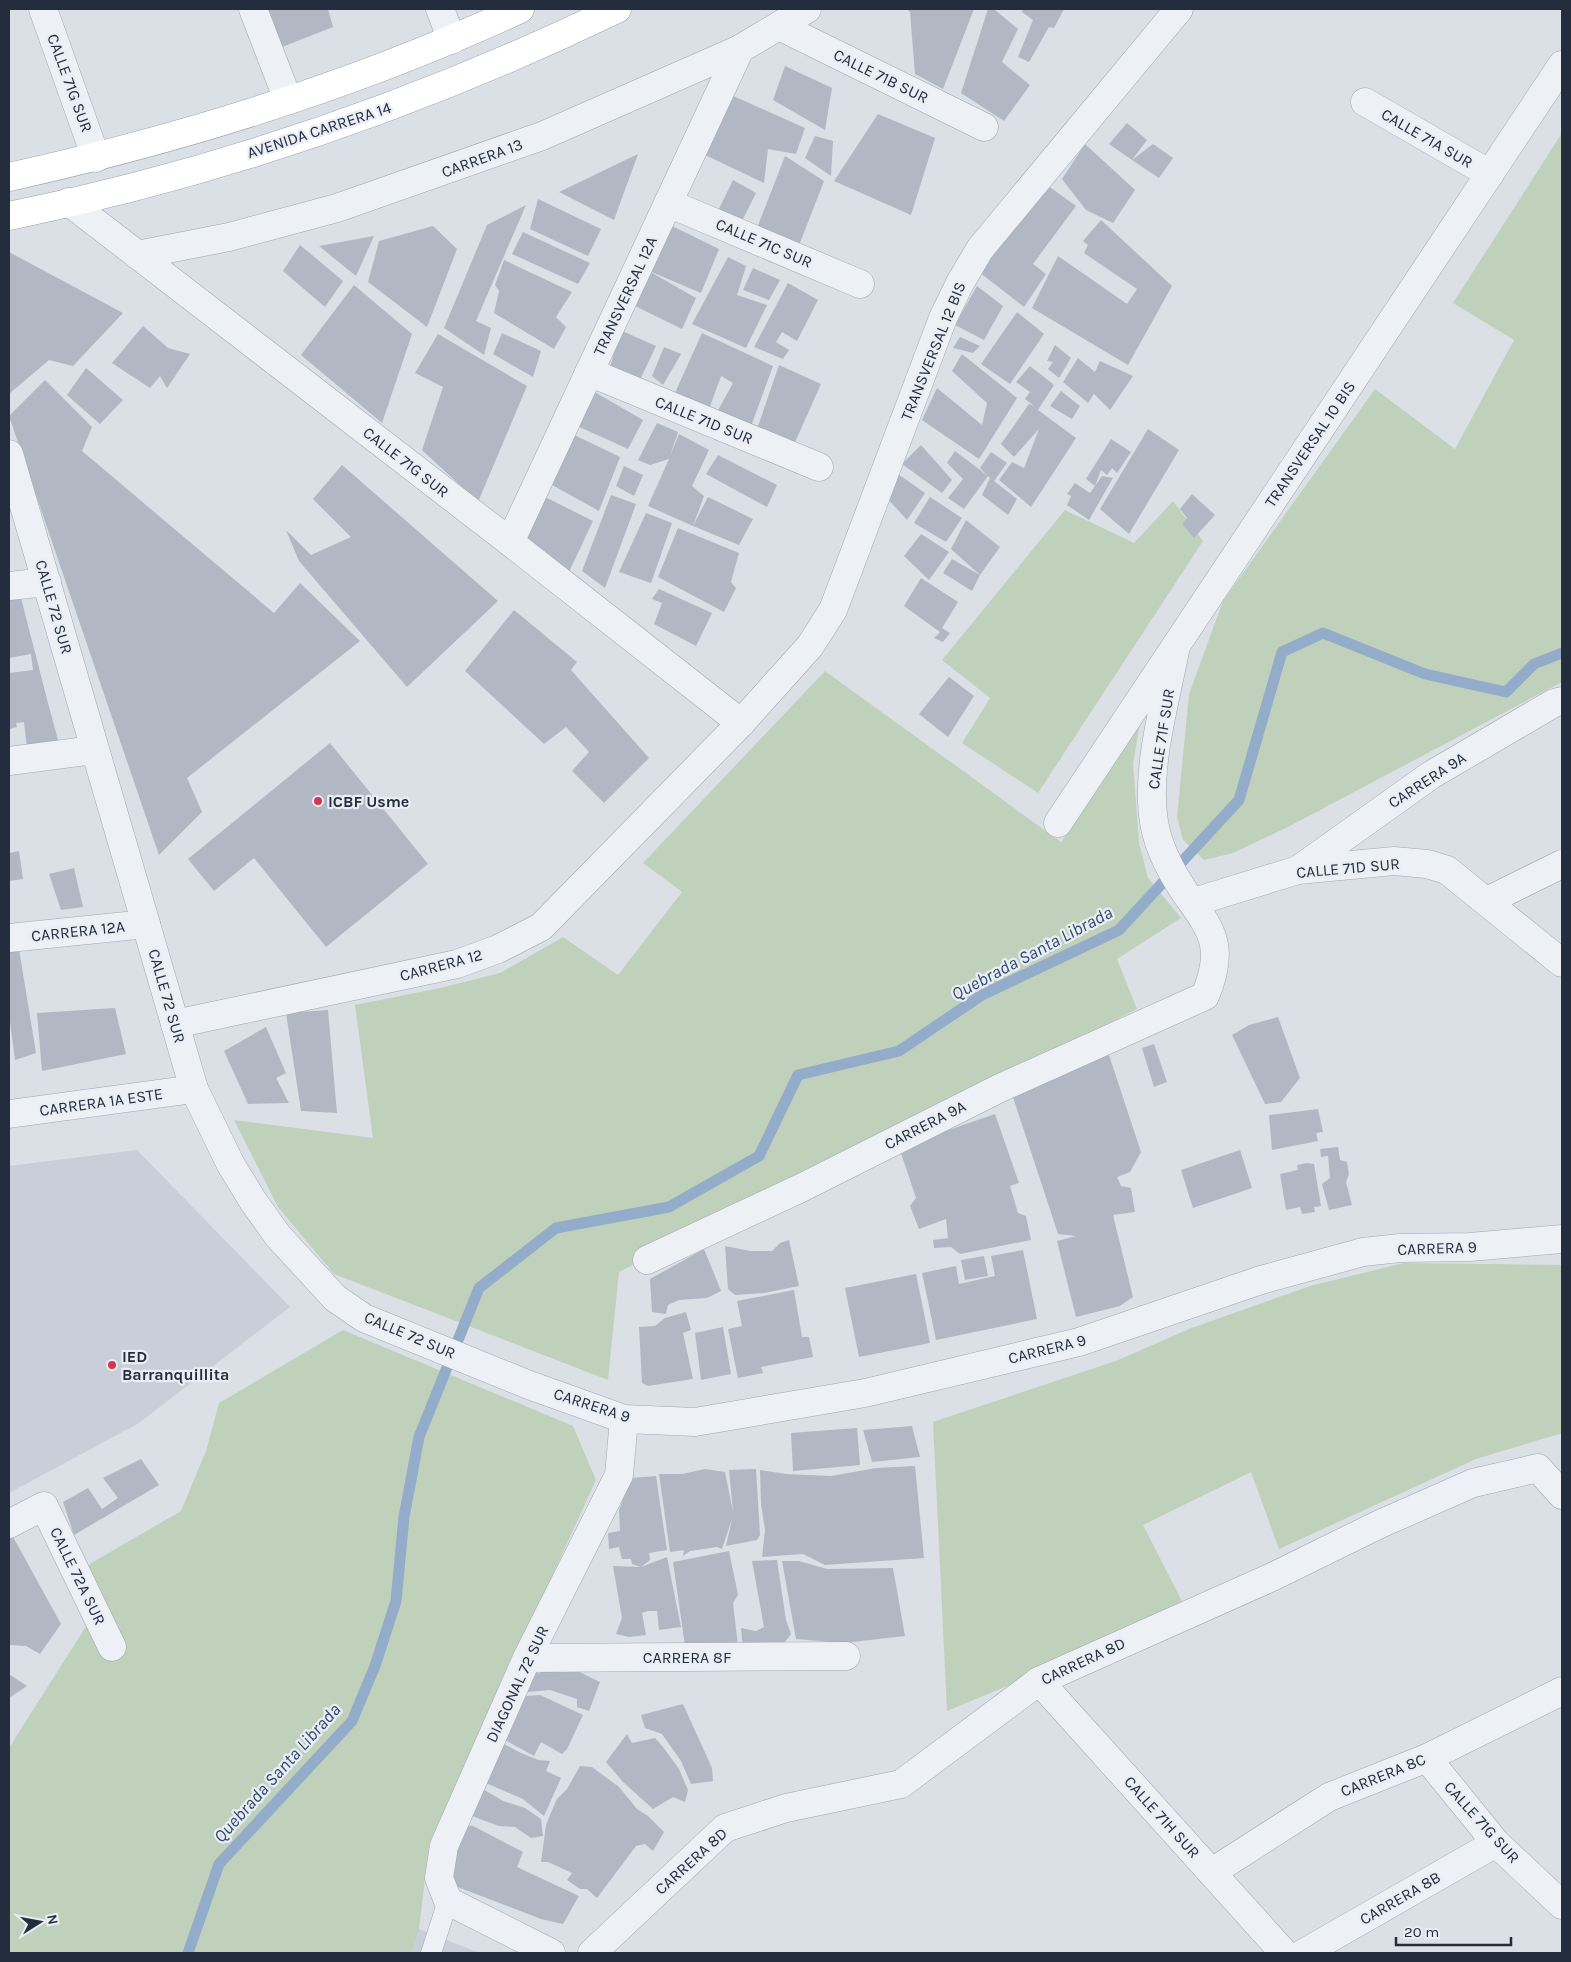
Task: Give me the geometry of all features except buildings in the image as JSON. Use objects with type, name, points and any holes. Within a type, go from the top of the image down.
[{"type":"main road","points":[[9,177],[96,158],[232,120],[452,40],[520,9]]},
{"type":"main road","name":"AVENIDA CARRERA 14","points":[[9,216],[204,167],[320,132],[494,65],[617,9]]},
{"type":"street","name":"CALLE 71G SUR","points":[[43,9],[96,158]]},
{"type":"street","points":[[253,9],[288,100]]},
{"type":"street","points":[[440,9],[452,40]]},
{"type":"street","name":"CARRERA 13","points":[[138,255],[238,235],[337,208],[440,174],[542,136],[740,49],[807,9]]},
{"type":"street","name":"TRANSVERSAL 12 BIS","points":[[741,723],[810,646],[833,610],[943,318],[960,283],[980,249],[1179,9]]},
{"type":"street","name":"CALLE 71B SUR","points":[[779,26],[984,127]]},
{"type":"street","name":"TRANSVERSAL 12A","points":[[510,542],[740,49]]},
{"type":"street","name":"TRANSVERSAL 10 BIS","points":[[1058,823],[1562,65]]},
{"type":"street","name":"CALLE 71A SUR","points":[[1365,102],[1490,174]]},
{"type":"street","name":"CALLE 71G SUR","points":[[69,202],[510,542],[741,723]]},
{"type":"street","name":"CALLE 71C SUR","points":[[668,203],[860,284]]},
{"type":"street","name":"CALLE 71D SUR","points":[[590,372],[819,467]]},
{"type":"street","name":"CALLE 72 SUR","points":[[9,454],[194,1089],[231,1165],[278,1236],[335,1298],[364,1318],[530,1384]]},
{"type":"street","points":[[9,586],[47,582]]},
{"type":"street","name":"CALLE 71F SUR","points":[[1176,646],[1153,774],[1152,799],[1160,848],[1206,921],[1214,946],[1213,972],[1205,996]]},
{"type":"street","name":"CARRERA 9A","points":[[1298,870],[1432,775],[1554,703],[1562,701]]},
{"type":"street","name":"CARRERA 12","points":[[175,1024],[458,964],[498,950],[541,928],[741,723]]},
{"type":"street","points":[[9,761],[94,750]]},
{"type":"street","name":"CALLE 71D SUR","points":[[1189,896],[1298,870],[1394,861],[1427,864],[1447,870],[1562,963]]},
{"type":"street","points":[[1486,901],[1562,864]]},
{"type":"street","name":"CARRERA 12A","points":[[9,938],[146,924]]},
{"type":"street","name":"CARRERA 9A","points":[[647,1260],[803,1187],[1000,1088],[1205,996]]},
{"type":"street","name":"CARRERA 1A ESTE","points":[[9,1114],[194,1089]]},
{"type":"street","name":"CARRERA 9","points":[[530,1384],[624,1419],[695,1422],[865,1394],[1080,1342],[1261,1280],[1363,1252],[1400,1248],[1470,1247],[1562,1239]]},
{"type":"street","name":"DIAGONAL 72 SUR","points":[[448,1901],[439,1878],[444,1846],[528,1658],[619,1475],[624,1419]]},
{"type":"street","name":"CARRERA 8D","points":[[592,1953],[724,1828],[786,1808],[901,1784],[1039,1680],[1272,1577],[1380,1524],[1473,1484],[1538,1468],[1562,1495]]},
{"type":"street","name":"CALLE 72A SUR","points":[[9,1524],[44,1506],[112,1647]]},
{"type":"street","name":"CARRERA 8F","points":[[528,1658],[846,1656]]},
{"type":"street","name":"CALLE 71H SUR","points":[[1039,1680],[1284,1953]]},
{"type":"street","name":"CARRERA 8C","points":[[1212,1872],[1329,1797],[1427,1758],[1562,1691]]},
{"type":"street","name":"CALLE 71G SUR","points":[[1427,1758],[1496,1843],[1562,1905]]},
{"type":"street","name":"CARRERA 8B","points":[[1304,1953],[1496,1843]]},
{"type":"street","points":[[448,1901],[552,1953]]},
{"type":"lane","points":[[431,1953],[448,1901]]},
{"type":"shaded area","name":"IED Barranquillita","points":[[137,1150],[290,1307],[139,1423],[9,1493],[9,1166]]},
{"type":"shaded area","points":[[419,1929],[480,1953],[412,1953]]},
{"type":"green space","points":[[1562,133],[1562,682],[1288,827],[1233,853],[1204,860],[1183,840],[1177,817],[1189,694],[1223,601],[1375,389],[1455,449],[1514,340],[1453,303]]},
{"type":"green space","points":[[1173,501],[1203,541],[1038,793],[962,743],[990,698],[942,660],[1065,510],[1134,543]]},
{"type":"green space","points":[[825,671],[1061,842],[1140,722],[1133,764],[1139,843],[1148,878],[1181,918],[1117,959],[1137,1009],[619,1272],[608,1380],[334,1274],[278,1207],[234,1120],[373,1138],[355,1005],[440,988],[500,973],[563,937],[618,975],[682,892],[643,863]]},
{"type":"green space","points":[[1404,1263],[1562,1265],[1562,1433],[1476,1459],[1279,1549],[1251,1472],[1143,1525],[1187,1611],[947,1711],[933,1422],[1116,1361],[1189,1329],[1310,1286]]},
{"type":"green space","points":[[343,1330],[573,1426],[596,1480],[429,1845],[419,1929],[412,1953],[9,1953],[9,1748],[95,1612],[76,1572],[181,1511],[206,1451],[219,1403]]},
{"type":"waterway","name":"Quebrada Santa Librada","points":[[188,1953],[219,1864],[352,1721],[375,1666],[396,1601],[404,1517],[419,1437],[479,1288],[556,1228],[669,1207],[759,1156],[798,1075],[899,1051],[982,995],[1119,930],[1239,800],[1282,652],[1323,633],[1425,674],[1506,692],[1534,664],[1562,653]]},
{"type":"place","name":"ICBF Usme","points":[[318,801]]},
{"type":"place","name":"IED Barranquillita","points":[[112,1365]]}]
